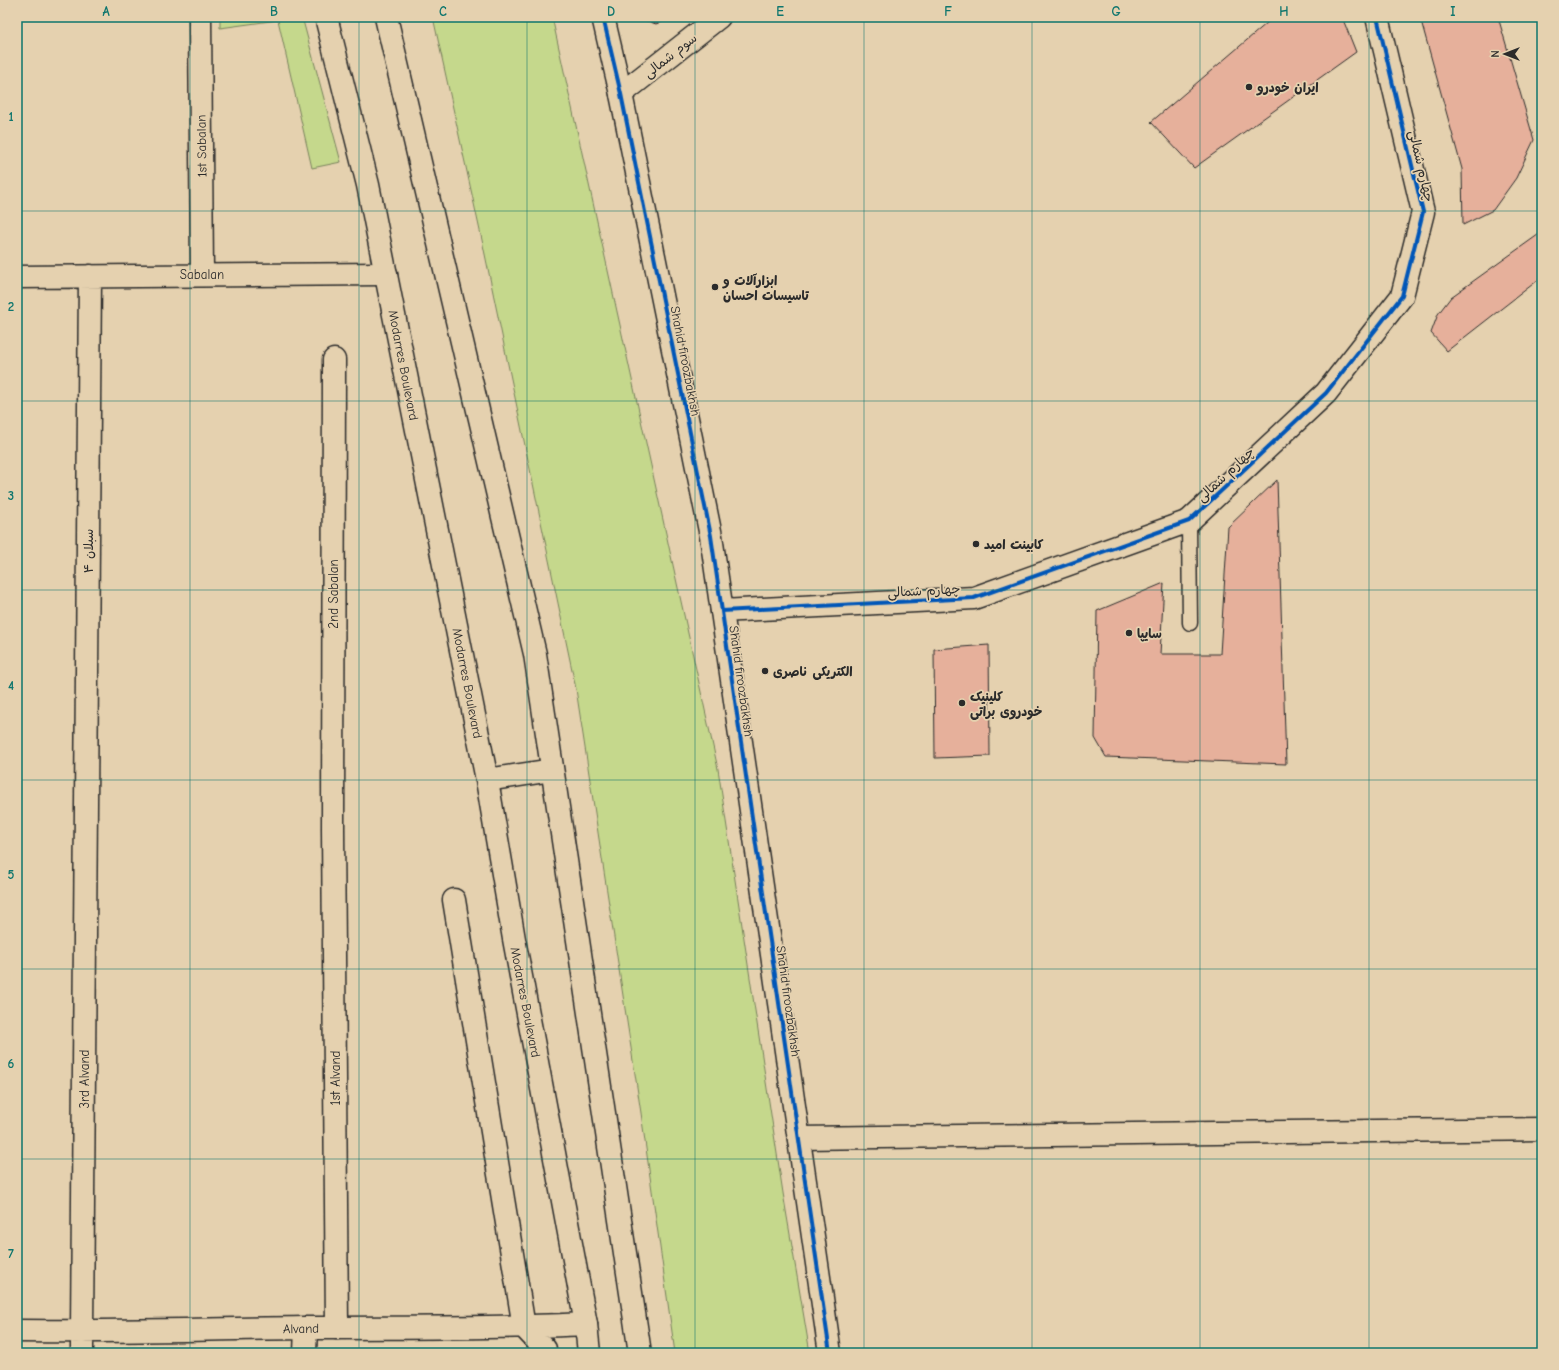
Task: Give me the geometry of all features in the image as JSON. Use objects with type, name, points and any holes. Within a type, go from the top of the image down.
[{"type":"street","name":"1st Sabalan","points":[[200,17],[202,274]]},
{"type":"street","name":"Modarres Boulevard","points":[[326,17],[368,185],[487,780],[514,939],[586,1324],[589,1353]]},
{"type":"street","points":[[386,17],[535,654],[640,1353]]},
{"type":"street","name":"Shahid firoozbakhsh","points":[[603,17],[621,94],[711,536],[830,1353]]},
{"type":"street","name":"سوم شمالی","points":[[621,94],[719,17]]},
{"type":"street","name":"چهارم شمالی","points":[[722,611],[974,598],[1190,520],[1326,393],[1402,296],[1423,212],[1377,17]]},
{"type":"street","name":"Sabalan","points":[[17,276],[386,274]]},
{"type":"street","name":"سبلان ۴","points":[[86,826],[90,276]]},
{"type":"street","name":"2nd Sabalan","points":[[333,829],[334,360]]},
{"type":"street","points":[[487,780],[552,770]]},
{"type":"street","name":"3rd Alvand","points":[[82,1342],[86,826]]},
{"type":"street","name":"1st Alvand","points":[[333,829],[337,1328]]},
{"type":"street","points":[[454,900],[524,1327],[545,1349],[545,1353]]},
{"type":"street","points":[[799,1138],[1542,1129]]},
{"type":"street","name":"Alvand","points":[[17,1331],[82,1342],[306,1328],[524,1327],[586,1324]]},
{"type":"street","points":[[305,1353],[306,1328]]},
{"type":"lane","points":[[1190,520],[1190,623]]},
{"type":"green space","points":[[220,17],[302,17],[341,162],[312,168],[278,20],[220,28]]},
{"type":"green space","points":[[433,17],[552,17],[718,769],[783,1193],[810,1353],[675,1353],[641,1113],[576,689],[482,240]]},
{"type":"building","points":[[636,17],[673,17],[656,24]]},
{"type":"building","name":"ایران خودرو","points":[[1274,17],[1342,17],[1356,52],[1194,168],[1151,122]]},
{"type":"building","points":[[1420,17],[1498,17],[1534,140],[1516,178],[1493,210],[1463,225],[1462,169]]},
{"type":"building","points":[[1542,232],[1542,277],[1447,351],[1431,333],[1438,314],[1451,297]]},
{"type":"building","name":"سایپا","points":[[1277,480],[1286,764],[1106,757],[1095,738],[1097,611],[1164,583],[1160,654],[1220,654],[1228,527]]},
{"type":"building","name":"کلینیک خودروی براتی","points":[[989,645],[990,756],[935,758],[934,649]]},
{"type":"cycle path","points":[[603,17],[621,94],[711,536],[830,1353]]},
{"type":"cycle path","points":[[722,611],[974,598],[1189,521],[1326,393],[1402,296],[1423,212],[1377,17]]},
{"type":"place","name":"ایران خودرو","points":[[1249,87]]},
{"type":"place","name":"ابزارآلات و تاسیسات احسان","points":[[715,287]]},
{"type":"place","name":"کابینت امید","points":[[976,544]]},
{"type":"place","name":"سایپا","points":[[1129,633]]},
{"type":"place","name":"الکتریکی ناصری","points":[[765,671]]},
{"type":"place","name":"کلینیک خودروی براتی","points":[[962,703]]}]
